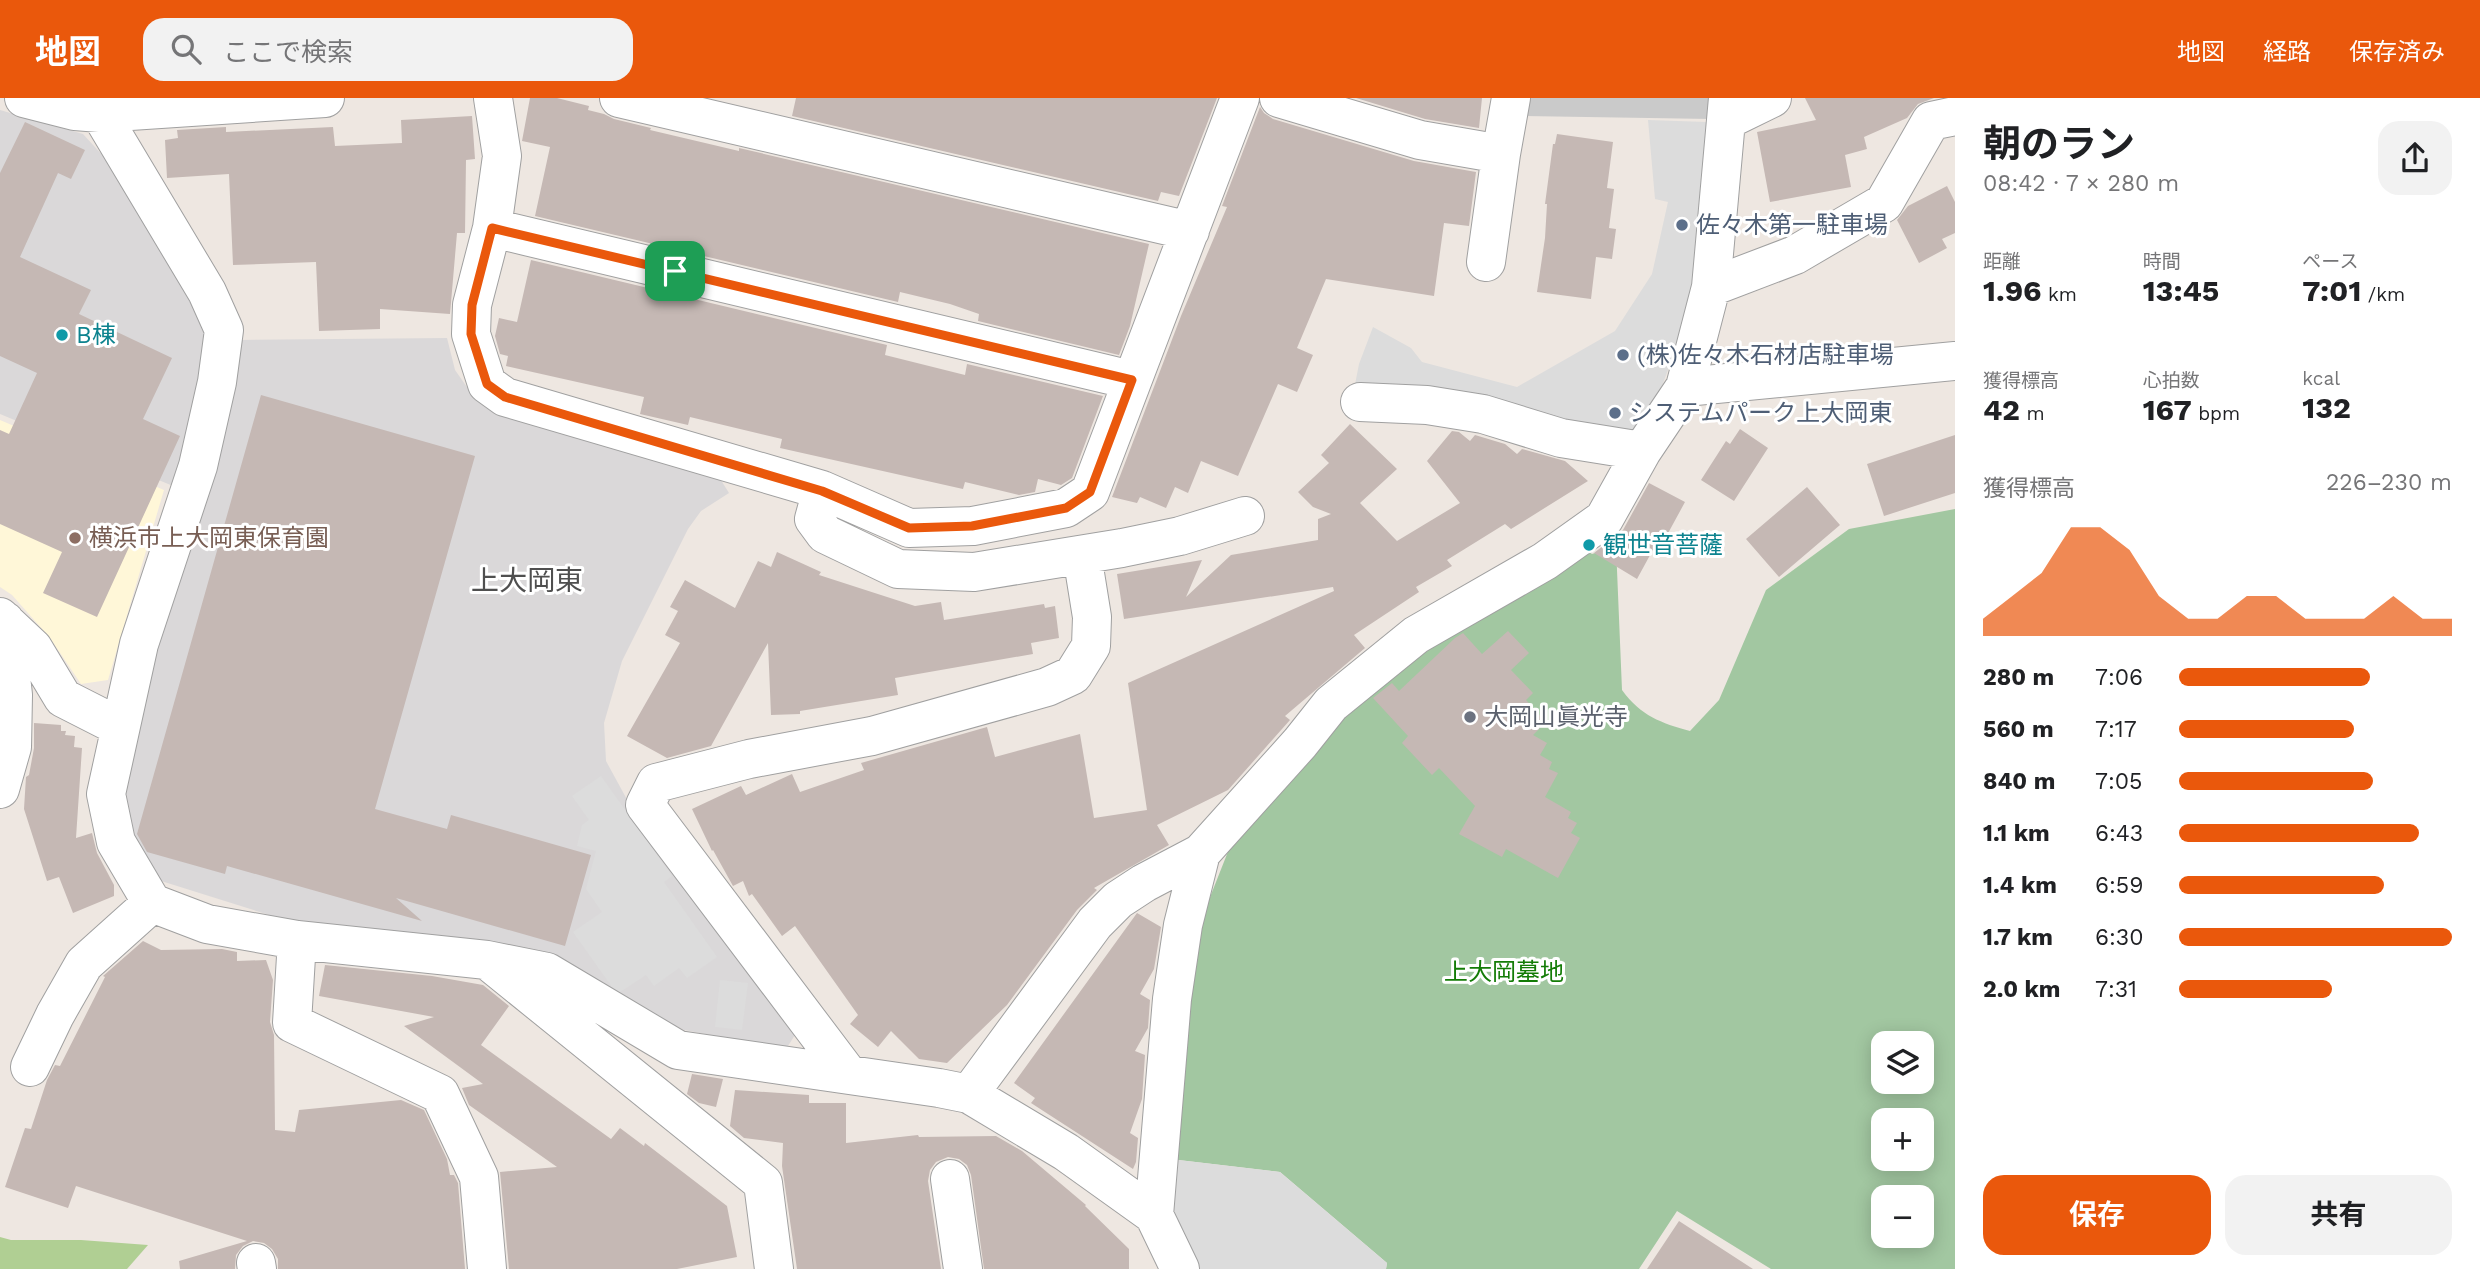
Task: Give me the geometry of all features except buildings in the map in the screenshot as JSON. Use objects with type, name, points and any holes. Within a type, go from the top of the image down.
[{"type":"street","points":[[24,98],[75,111],[100,113],[324,98]]},
{"type":"street","points":[[493,98],[502,156],[492,228],[472,305],[471,334],[487,384],[505,397],[822,491],[909,528],[972,526],[1066,508],[1090,492],[1240,98]]},
{"type":"street","points":[[620,98],[1190,231]]},
{"type":"street","points":[[1279,98],[1420,140],[1502,154]]},
{"type":"street","points":[[1486,262],[1511,98]]},
{"type":"street","points":[[950,1096],[1118,900],[1202,853],[1331,704],[1416,635],[1545,561],[1604,519],[1642,452],[1685,387],[1711,287],[1727,109],[1772,98]]},
{"type":"street","points":[[100,113],[207,292],[224,330],[217,382],[198,466],[139,644],[106,794],[116,842],[152,903],[207,924],[297,940],[487,960],[548,972],[678,1050],[848,1074],[950,1096],[1066,1152],[1154,1215],[1180,1269]]},
{"type":"street","points":[[1711,287],[1795,255],[1884,203],[1931,121],[1955,116]]},
{"type":"street","points":[[492,228],[1132,380]]},
{"type":"street","points":[[1685,387],[1955,361]]},
{"type":"street","points":[[1360,402],[1427,405],[1483,414],[1561,438],[1642,452]]},
{"type":"street","points":[[822,491],[814,519],[825,534],[898,569],[974,572],[1180,536],[1245,516]]},
{"type":"street","points":[[848,1074],[645,805],[656,783],[749,760],[872,736],[1047,687],[1073,675],[1091,646],[1092,617],[1082,555]]},
{"type":"street","points":[[2,619],[33,648],[63,698],[120,727]]},
{"type":"street","points":[[0,789],[12,747],[13,695],[2,619]]},
{"type":"street","points":[[1154,1215],[1172,999],[1183,925],[1202,853]]},
{"type":"street","points":[[30,1067],[84,964],[152,903]]},
{"type":"street","points":[[297,940],[292,1023],[440,1094],[479,1177],[487,1269]]},
{"type":"street","points":[[487,960],[763,1183],[774,1269]]},
{"type":"street","points":[[950,1179],[963,1269]]},
{"type":"shaded area","points":[[1521,98],[1721,98],[1711,119],[1518,116]]},
{"type":"shaded area","points":[[0,110],[83,134],[116,170],[205,326],[203,362],[187,440],[173,486],[0,414]]},
{"type":"shaded area","name":"(株)佐々木石材店駐車場","points":[[1648,120],[1707,122],[1700,284],[1659,394],[1637,431],[1353,395],[1359,364],[1373,327],[1411,348],[1422,362],[1517,387],[1615,331],[1652,274],[1668,202],[1655,199]]},
{"type":"shaded area","points":[[447,338],[455,370],[476,400],[495,414],[719,477],[729,493],[701,511],[688,529],[622,661],[604,723],[606,761],[630,805],[795,1035],[786,1049],[684,1030],[631,1004],[295,923],[158,880],[134,849],[122,810],[137,705],[239,340]]},
{"type":"shaded area","name":"横浜市上大岡東保育園","points":[[0,420],[164,490],[108,680],[81,684],[50,638],[12,595],[0,587]]},
{"type":"shaded area","points":[[601,776],[672,876],[664,882],[717,957],[687,978],[679,968],[654,986],[646,975],[617,994],[573,932],[602,912],[586,889],[596,851],[577,846],[582,825],[589,820],[572,796]]},
{"type":"shaded area","points":[[720,980],[748,983],[742,1030],[715,1027]]},
{"type":"shaded area","points":[[1170,1159],[1280,1172],[1387,1263],[1386,1269],[1198,1269],[1170,1211]]},
{"type":"green space","name":"上大岡墓地","points":[[1955,509],[1955,1269],[1771,1269],[1677,1211],[1639,1269],[1386,1269],[1387,1263],[1280,1172],[1170,1159],[1201,920],[1231,844],[1336,712],[1580,546],[1592,554],[1616,546],[1622,690],[1652,717],[1690,731],[1719,700],[1766,590],[1849,529]]},
{"type":"green space","points":[[0,1237],[11,1240],[81,1240],[148,1245],[127,1269],[0,1269]]},
{"type":"place","name":"佐々木第一駐車場","points":[[1682,225]]},
{"type":"place","name":"B棟","points":[[62,335]]},
{"type":"place","name":"(株)佐々木石材店駐車場","points":[[1623,355]]},
{"type":"place","name":"システムパーク上大岡東","points":[[1615,413]]},
{"type":"place","name":"横浜市上大岡東保育園","points":[[75,538]]},
{"type":"place","name":"観世音菩薩","points":[[1589,545]]},
{"type":"place","name":"大岡山眞光寺","points":[[1470,717]]},
{"type":"district","name":"上大岡東","points":[[527,580]]},
{"type":"route","points":[[492,228],[675,271],[1132,380],[1090,492],[1066,508],[972,526],[909,528],[822,491],[505,397],[487,384],[471,334],[472,305],[492,228]]}]
